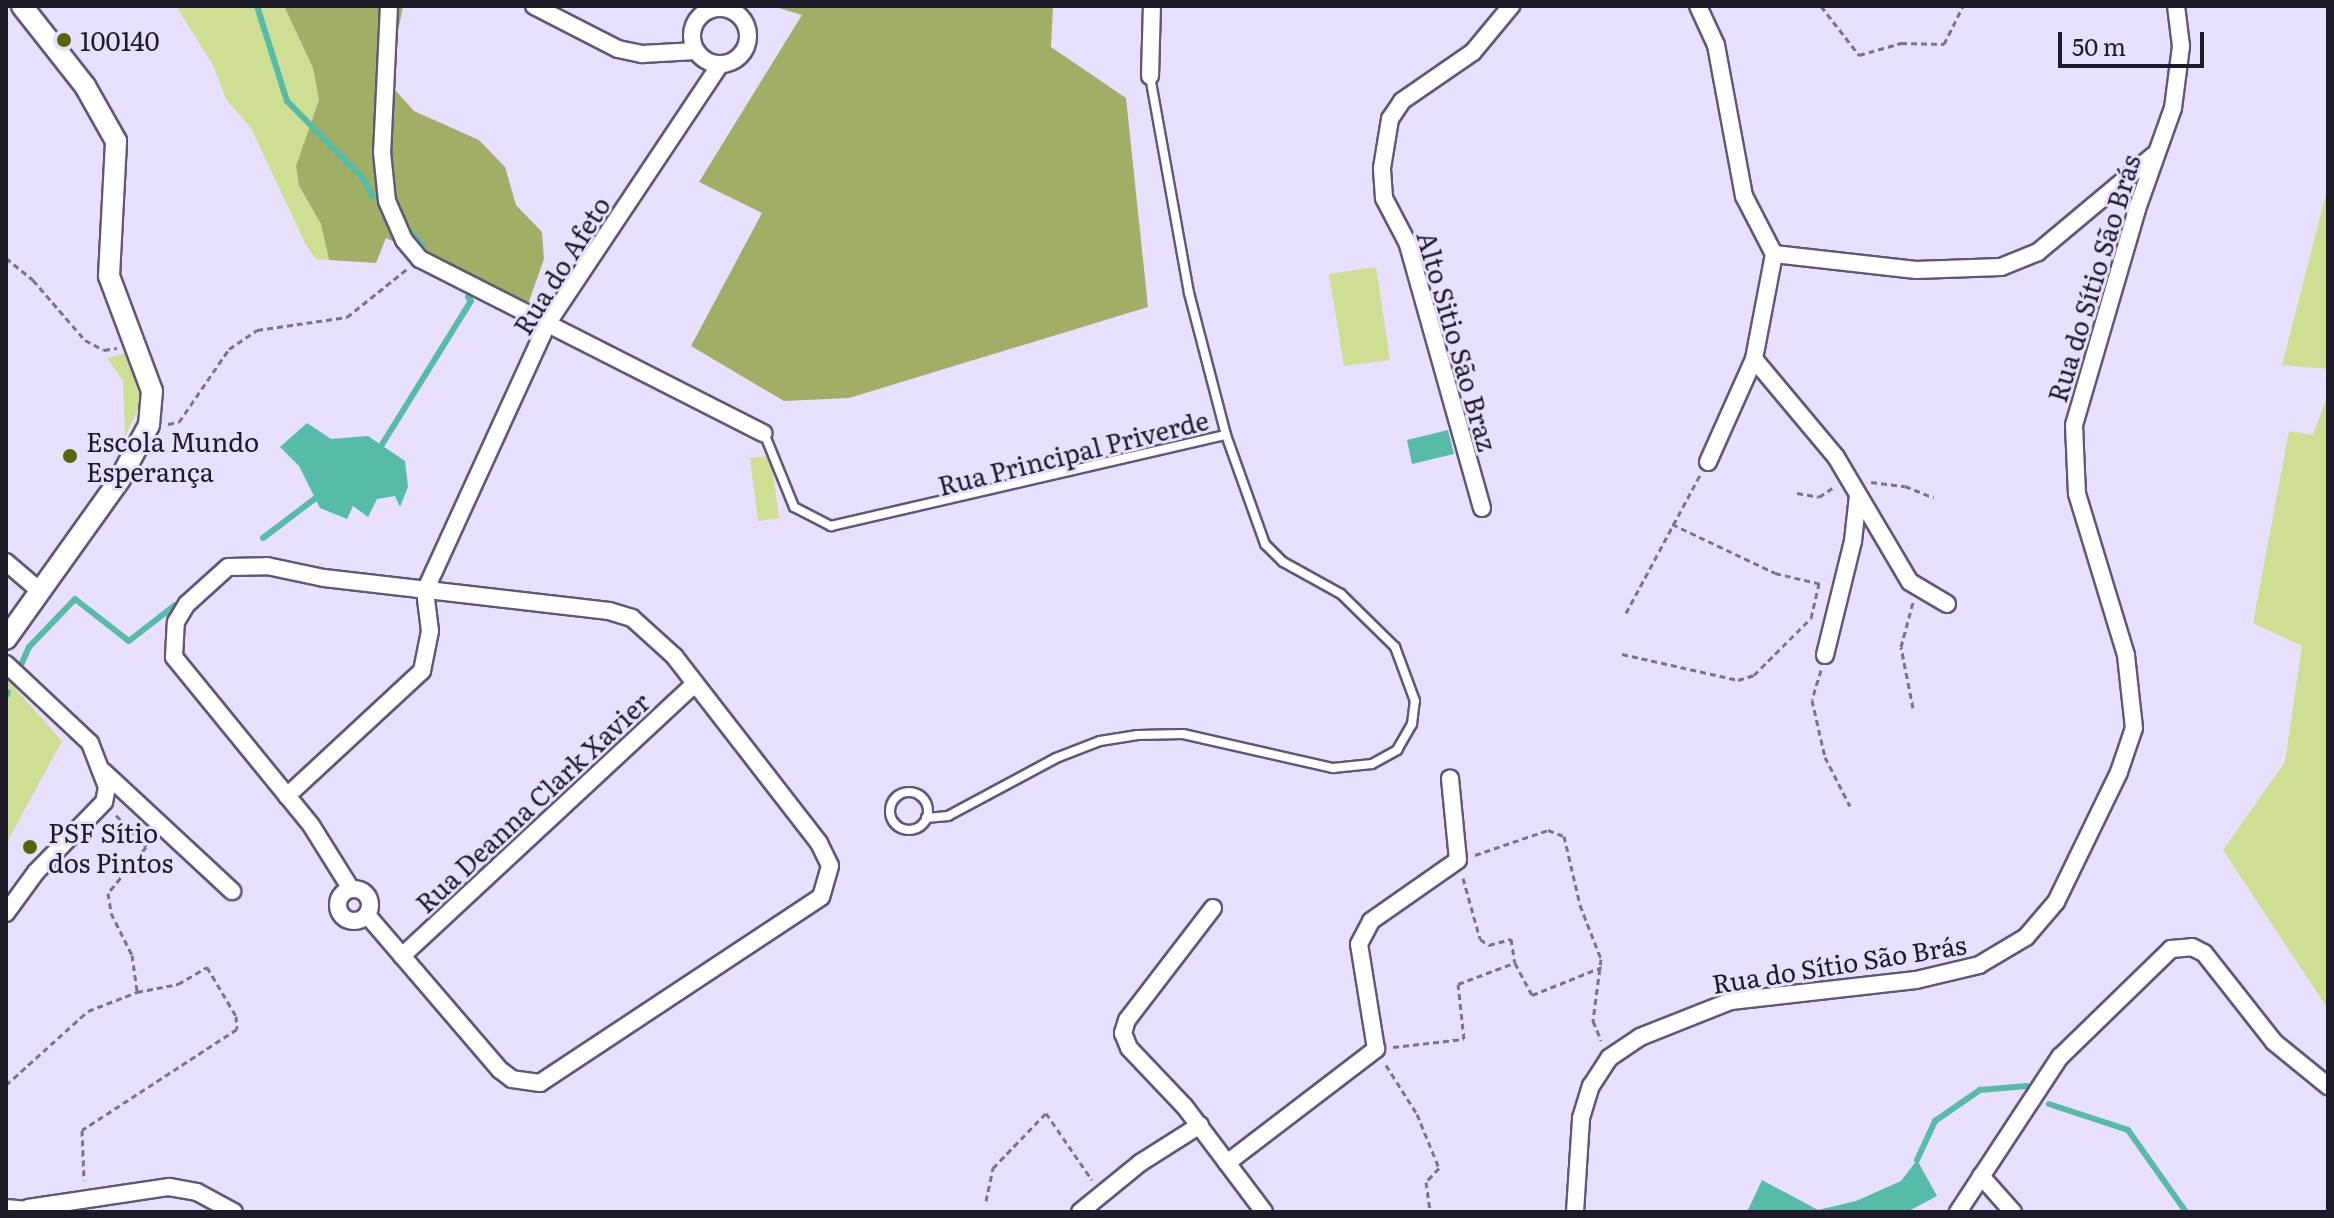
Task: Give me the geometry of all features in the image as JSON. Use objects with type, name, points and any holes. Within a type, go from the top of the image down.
[{"type":"street","points":[[6,639],[120,479],[149,425],[152,391],[109,276],[116,141],[85,86],[22,6]]},
{"type":"street","points":[[389,6],[382,138],[387,201],[404,240],[420,259],[763,433]]},
{"type":"street","points":[[534,6],[618,49],[642,54],[696,51],[720,65]]},
{"type":"street","points":[[1150,76],[1152,6]]},
{"type":"street","name":"Alto Sitio São Braz","points":[[1482,508],[1407,242],[1384,198],[1382,168],[1390,119],[1402,101],[1473,52],[1511,6]]},
{"type":"street","points":[[1698,6],[1716,45],[1744,196],[1774,254],[1754,359],[1708,462]]},
{"type":"street","name":"Rua do Sítio São Brás","points":[[1575,1212],[1581,1118],[1591,1086],[1609,1058],[1666,1024],[1731,1001],[1916,980],[1979,965],[2026,937],[2056,902],[2119,772],[2134,728],[2132,679],[2089,545],[2073,462],[2082,389],[2179,77],[2176,6]]},
{"type":"street","name":"Rua do Afeto","points":[[425,591],[547,324],[720,65],[738,58],[748,43],[746,24],[733,10],[715,8],[700,17],[692,33],[696,51]]},
{"type":"street","points":[[1774,254],[1825,256],[1916,270],[2001,267],[2038,252],[2154,155]]},
{"type":"street","points":[[1754,359],[1836,457],[1910,582],[1947,604]]},
{"type":"street","points":[[1825,655],[1858,495]]},
{"type":"street","points":[[6,562],[41,592]]},
{"type":"street","points":[[267,566],[425,591],[609,611],[632,618],[653,634],[695,684],[819,843],[830,866],[827,889],[540,1083],[512,1079],[500,1070],[402,956],[367,915],[369,899],[351,889],[287,796],[174,657],[176,622],[187,604],[228,567],[267,566]]},
{"type":"street","points":[[287,796],[422,671],[430,631],[425,591]]},
{"type":"street","points":[[6,664],[90,743],[104,772],[232,891]]},
{"type":"street","name":"Rua Deanna Clark Xavier","points":[[402,956],[695,684]]},
{"type":"street","points":[[6,913],[36,872],[104,802],[104,772]]},
{"type":"street","points":[[1227,1163],[1376,1049],[1359,961],[1363,933],[1371,921],[1458,860],[1450,778]]},
{"type":"street","points":[[351,889],[339,898],[339,913],[352,921],[367,915]]},
{"type":"street","points":[[1213,908],[1127,1020],[1123,1033],[1129,1048],[1200,1125],[1264,1212]]},
{"type":"street","points":[[1958,1212],[2060,1057],[2125,999],[2171,949],[2192,947],[2219,970],[2274,1042],[2328,1086]]},
{"type":"street","points":[[1080,1212],[1101,1193],[1200,1125]]},
{"type":"street","points":[[1981,1176],[2013,1212]]},
{"type":"street","points":[[6,1210],[29,1210],[87,1197],[169,1187],[197,1192],[234,1212]]},
{"type":"lane","name":"Rua Principal Priverde","points":[[763,433],[794,507],[831,526],[1226,435],[1189,293],[1150,76]]},
{"type":"lane","points":[[926,818],[919,795],[901,794],[892,802],[892,820],[901,828],[918,827],[926,818],[948,816],[1056,758],[1100,741],[1138,735],[1183,734],[1333,768],[1372,764],[1397,750],[1412,724],[1415,701],[1395,647],[1341,594],[1283,562],[1265,544],[1226,435]]},
{"type":"path","points":[[1821,6],[1859,55],[1901,43],[1944,44],[1963,6]]},
{"type":"path","points":[[6,258],[33,280],[85,340],[104,350],[136,345]]},
{"type":"path","points":[[149,425],[179,422],[229,349],[257,330],[347,317],[420,259]]},
{"type":"path","points":[[1626,613],[1708,462]]},
{"type":"path","points":[[1672,524],[1775,573],[1841,586]]},
{"type":"path","points":[[1910,582],[1913,602],[1901,647],[1913,708]]},
{"type":"path","points":[[1622,654],[1738,680],[1754,675],[1811,618],[1819,584]]},
{"type":"path","points":[[1825,655],[1812,700],[1825,757],[1850,806]]},
{"type":"path","points":[[104,802],[146,847],[108,893],[132,955],[137,992]]},
{"type":"path","points":[[1602,967],[1532,995],[1515,963],[1511,939],[1489,945],[1480,939],[1458,860],[1559,830],[1602,967],[1593,1021],[1609,1058]]},
{"type":"path","points":[[1430,1212],[1426,1182],[1439,1168],[1417,1114],[1376,1049],[1464,1039],[1458,984],[1515,963]]},
{"type":"path","points":[[6,1085],[88,1011],[137,992],[178,984],[207,967],[236,1016],[237,1029],[82,1130],[87,1197]]},
{"type":"path","points":[[986,1201],[993,1168],[1046,1113],[1101,1193]]},
{"type":"shaded area","points":[[176,6],[284,6],[313,68],[319,100],[296,166],[299,187],[321,224],[329,260],[316,259],[306,245],[251,128],[226,99],[213,65]]},
{"type":"shaded area","points":[[284,6],[403,6],[388,82],[414,111],[479,140],[505,167],[516,205],[542,232],[544,259],[528,304],[386,238],[376,263],[329,260],[321,224],[299,186],[296,166],[319,100],[313,68]]},
{"type":"shaded area","points":[[772,6],[1053,6],[1051,47],[1126,98],[1148,307],[849,398],[784,401],[691,346],[762,213],[699,182],[802,15]]},
{"type":"shaded area","points":[[2328,186],[2328,369],[2282,365]]},
{"type":"shaded area","points":[[1376,267],[1390,360],[1344,366],[1329,274]]},
{"type":"shaded area","points":[[129,352],[142,401],[125,437],[123,381],[107,358]]},
{"type":"shaded area","points":[[2328,394],[2328,1009],[2223,850],[2285,762],[2302,646],[2253,623],[2289,431],[2313,435]]},
{"type":"shaded area","points":[[307,423],[331,439],[368,436],[405,461],[408,487],[400,507],[395,496],[377,499],[368,517],[353,506],[347,519],[320,508],[299,466],[280,447]]},
{"type":"shaded area","points":[[1448,430],[1454,454],[1412,464],[1407,440]]},
{"type":"shaded area","points":[[771,456],[779,518],[758,521],[750,458]]},
{"type":"shaded area","points":[[6,678],[62,741],[6,844]]},
{"type":"shaded area","points":[[1917,1160],[1937,1196],[1907,1212],[1747,1212],[1762,1180],[1818,1210],[1856,1201],[1901,1181]]},
{"type":"waterway","points":[[257,6],[287,101],[363,178],[373,196]]},
{"type":"waterway","points":[[404,225],[423,246]]},
{"type":"waterway","points":[[378,451],[471,301],[468,297]]},
{"type":"waterway","points":[[263,538],[321,494]]},
{"type":"waterway","points":[[21,665],[29,647],[75,599],[129,641],[175,605]]},
{"type":"waterway","points":[[6,696],[8,692]]},
{"type":"waterway","points":[[1917,1160],[1935,1121],[1980,1090],[2027,1086]]},
{"type":"waterway","points":[[2049,1104],[2128,1130],[2186,1212]]},
{"type":"place","name":"100140","points":[[64,40]]},
{"type":"place","name":"Escola Mundo Esperança","points":[[70,456]]},
{"type":"place","name":"PSF Sítio dos Pintos","points":[[30,847]]}]
